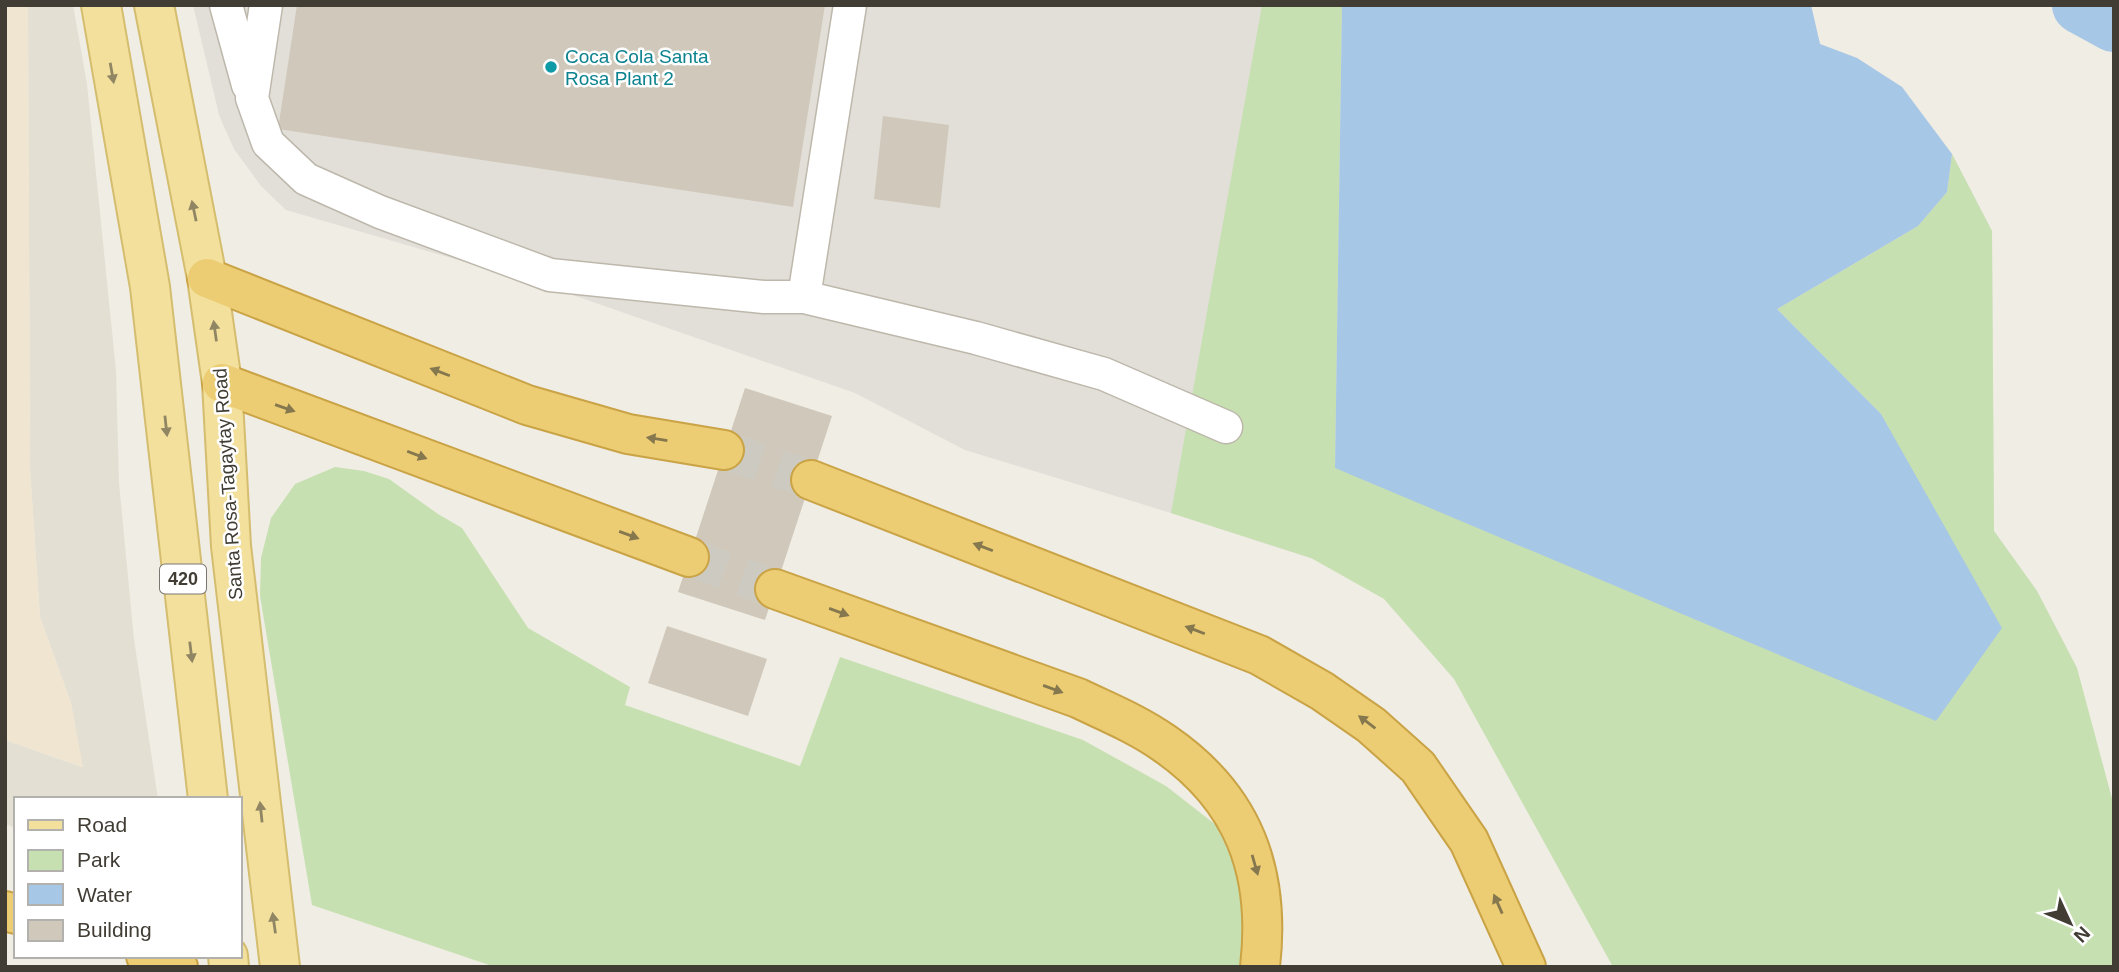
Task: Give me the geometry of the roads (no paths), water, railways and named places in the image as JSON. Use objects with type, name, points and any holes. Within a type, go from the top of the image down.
[{"type":"highway","points":[[208,278],[527,405],[628,434],[724,450]]},
{"type":"highway","points":[[222,383],[690,557]]},
{"type":"highway","points":[[811,480],[1259,655],[1322,691],[1362,718],[1418,767],[1469,841],[1526,967]]},
{"type":"highway","points":[[775,589],[1077,698],[1125,720],[1163,742],[1207,779],[1227,803],[1247,842],[1260,887],[1264,931],[1260,967]]},
{"type":"highway","points":[[152,958],[178,967]]},
{"type":"main road","name":"420","points":[[101,5],[150,287],[208,797]]},
{"type":"main road","name":"Santa Rosa-Tagaytay Road","points":[[154,5],[208,278],[222,383],[231,546],[280,967]]},
{"type":"main road","points":[[150,287],[208,278]]},
{"type":"main road","points":[[158,358],[222,383]]},
{"type":"lane","points":[[226,5],[252,98],[268,143],[306,179],[380,212],[550,275],[764,297],[804,297],[976,338],[1104,374],[1226,426]]},
{"type":"lane","points":[[252,98],[266,5]]},
{"type":"lane","points":[[804,297],[849,5]]},
{"type":"water","points":[[1342,5],[1811,5],[1820,44],[1857,58],[1902,87],[1952,154],[1947,192],[1918,226],[1777,309],[1881,414],[2002,628],[1936,721],[1335,468]]},
{"type":"waterway","points":[[2081,5],[2114,23]]},
{"type":"tunnel","points":[[724,450],[811,480]]},
{"type":"tunnel","points":[[689,557],[775,589]]},
{"type":"place","name":"Coca Cola Santa Rosa Plant 2","points":[[551,67]]}]
